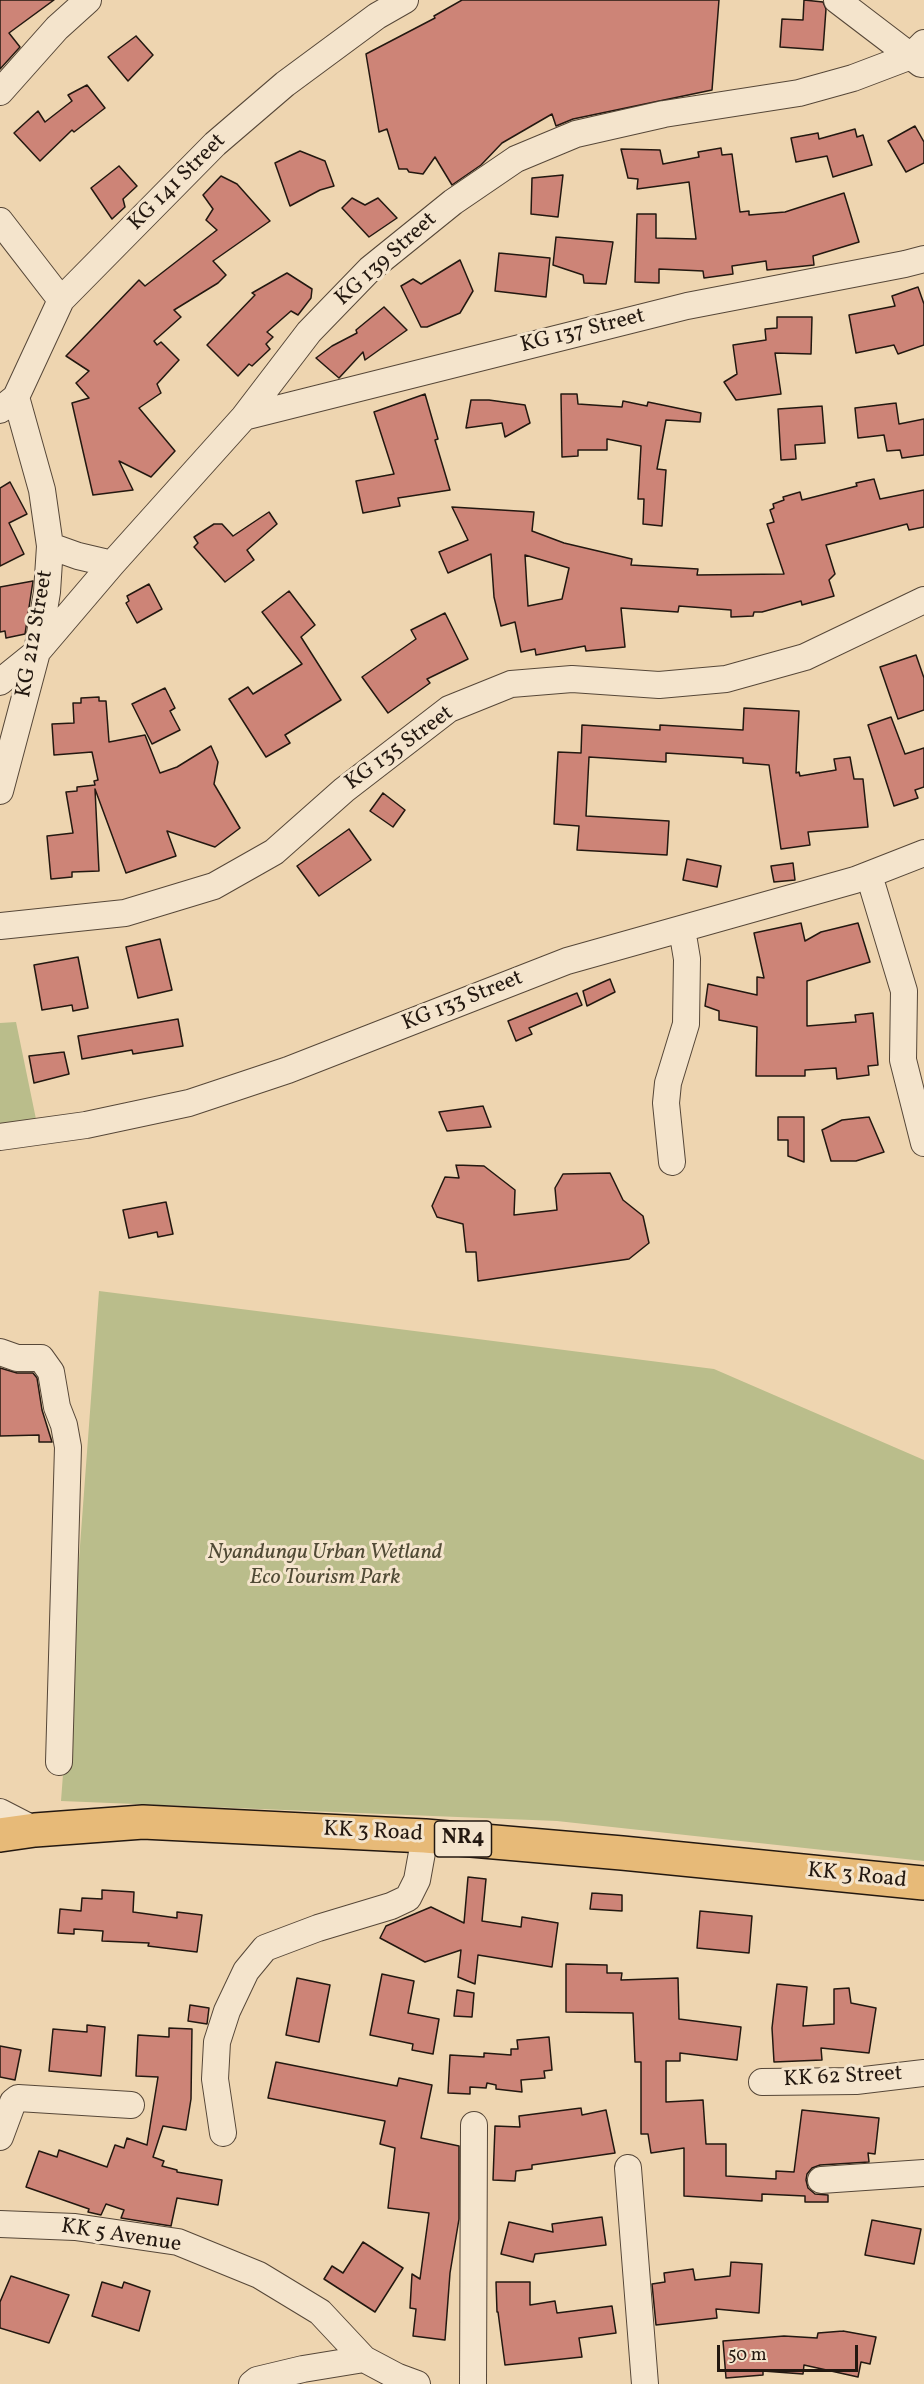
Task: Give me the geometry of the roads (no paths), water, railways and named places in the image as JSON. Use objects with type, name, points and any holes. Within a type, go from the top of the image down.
[{"type":"highway","name":"KK 3 Road","points":[[0,1835],[35,1830],[143,1822],[424,1836],[924,1883]]},
{"type":"street","points":[[0,92],[57,28],[88,0]]},
{"type":"street","name":"KG 141 Street","points":[[8,404],[61,300],[214,144],[285,84],[377,16],[405,0]]},
{"type":"street","points":[[837,0],[920,55]]},
{"type":"street","name":"KG 139 Street","points":[[0,682],[37,652],[112,564],[244,417],[309,332],[370,269],[453,202],[516,159],[576,134],[664,114],[799,93],[853,78],[920,55]]},
{"type":"street","points":[[0,221],[61,300]]},
{"type":"street","name":"KG 137 Street","points":[[244,417],[687,306],[924,259]]},
{"type":"street","name":"KG 212 Street","points":[[0,791],[37,652],[47,592],[50,546],[42,490],[8,404]]},
{"type":"street","name":"KG 212 Street","points":[[50,546],[112,564]]},
{"type":"street","name":"KG 135 Street","points":[[0,926],[124,913],[214,886],[274,852],[344,790],[449,709],[511,684],[572,680],[659,685],[726,679],[805,657],[924,600]]},
{"type":"street","name":"KG 133 Street","points":[[0,1137],[86,1125],[189,1103],[288,1070],[567,961],[869,875],[924,853]]},
{"type":"street","points":[[869,875],[904,991],[903,1060],[924,1143]]},
{"type":"street","points":[[672,1162],[666,1103],[668,1083],[686,1024],[687,959],[682,929]]},
{"type":"street","points":[[0,1352],[17,1358],[41,1358],[51,1372],[57,1407],[64,1425],[68,1447],[58,1762]]},
{"type":"street","points":[[0,1812],[35,1830]]},
{"type":"street","points":[[223,2133],[215,2079],[217,2042],[227,2011],[246,1971],[265,1948],[318,1928],[391,1906],[408,1898],[417,1880],[424,1836]]},
{"type":"street","name":"KK 62 Street","points":[[762,2082],[856,2082],[924,2073]]},
{"type":"street","points":[[0,2137],[13,2102],[18,2098],[131,2105]]},
{"type":"street","points":[[473,2384],[474,2125]]},
{"type":"street","points":[[628,2168],[645,2384]]},
{"type":"street","points":[[821,2180],[924,2173]]},
{"type":"street","name":"KK 5 Avenue","points":[[0,2224],[75,2227],[178,2242],[259,2275],[320,2312],[364,2359],[417,2384]]},
{"type":"street","points":[[252,2384],[257,2380],[303,2369],[364,2359]]},
{"type":"park label","name":"Nyandungu Urban Wetland Eco Tourism Park","points":[[325,1566]]}]
